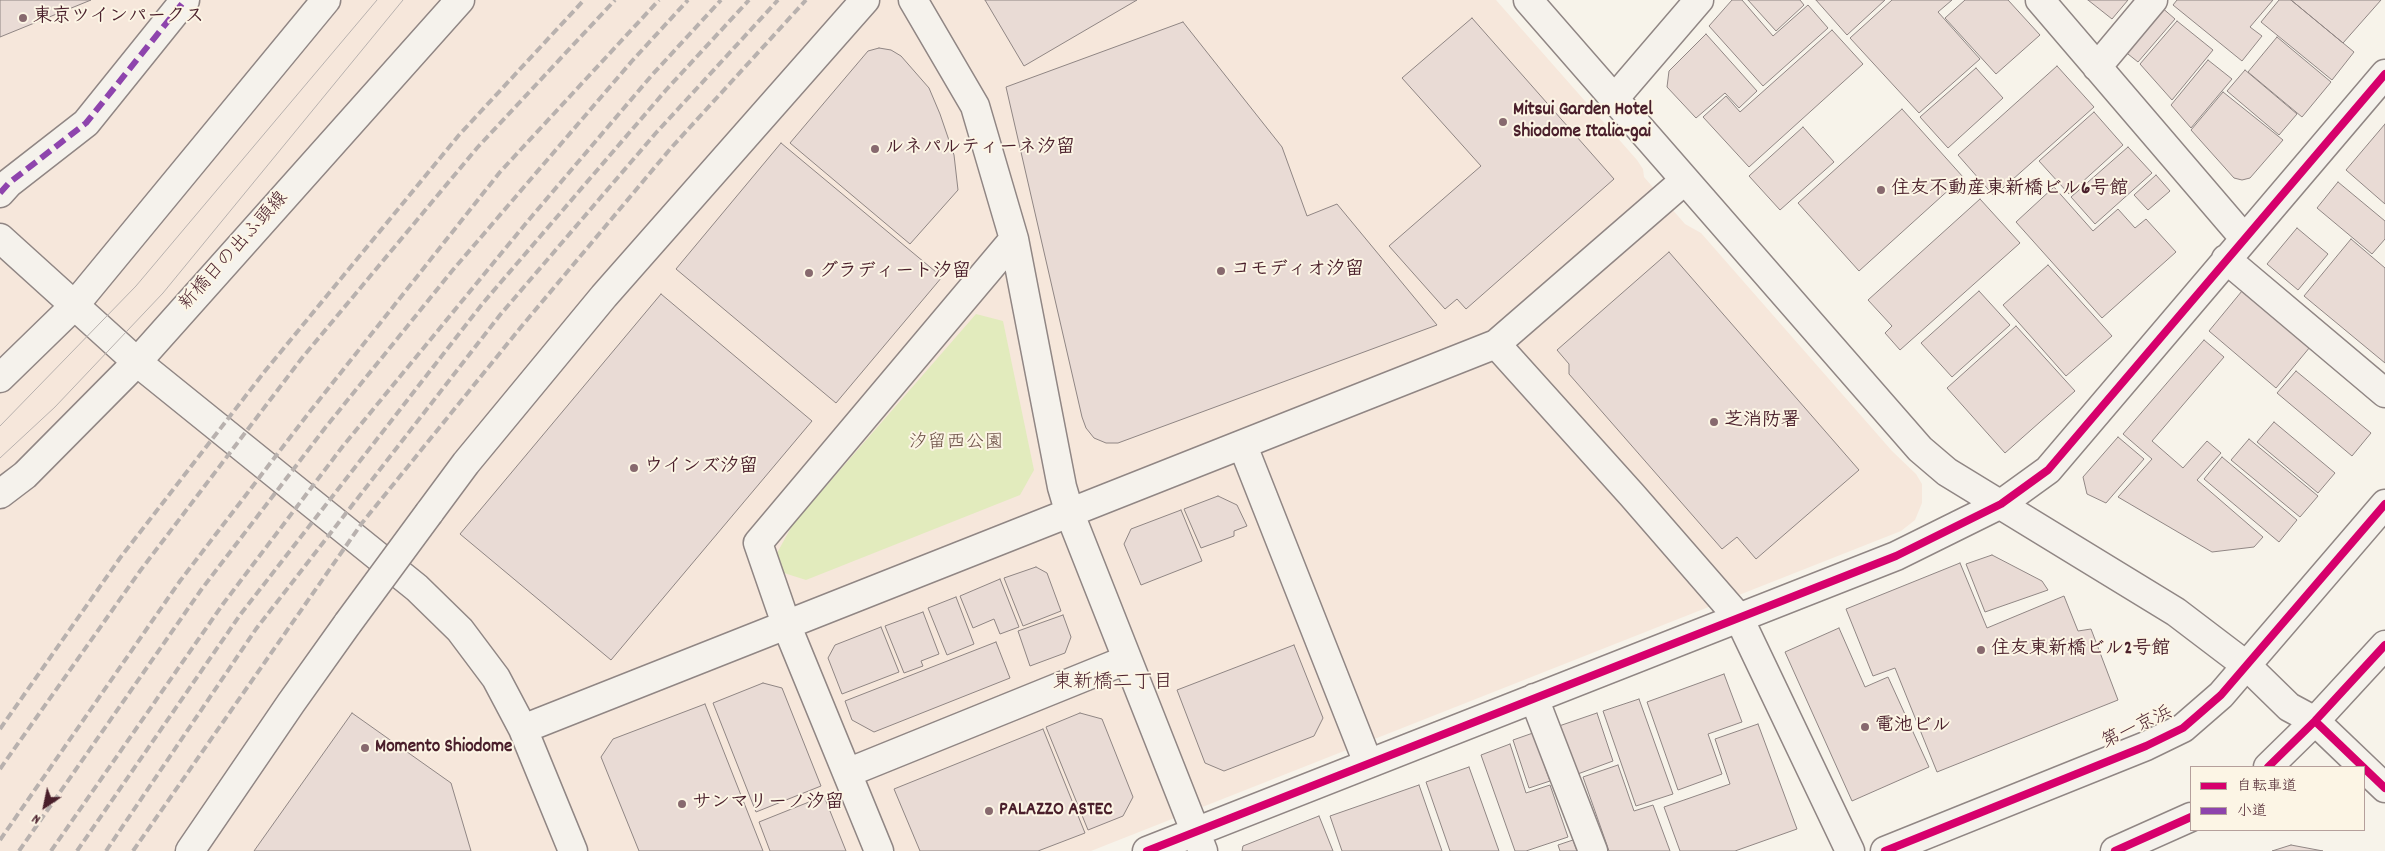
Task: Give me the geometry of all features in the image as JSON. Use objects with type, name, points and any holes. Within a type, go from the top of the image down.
[{"type":"main road","points":[[0,193],[9,183],[86,123],[185,0]]},
{"type":"main road","points":[[0,378],[73,306],[326,0]]},
{"type":"main road","name":"新橋日の出ふ頭線","points":[[0,494],[25,475],[137,362],[460,0]]},
{"type":"main road","points":[[190,851],[290,703],[466,463],[604,296],[865,0]]},
{"type":"main road","points":[[913,0],[976,106],[1014,239],[1062,487],[1070,514],[1199,841]]},
{"type":"main road","points":[[1528,0],[1920,448],[1947,472],[2176,612],[2247,666],[2290,707],[2315,721],[2362,766]]},
{"type":"main road","points":[[1614,99],[1699,0]]},
{"type":"main road","points":[[2040,0],[2244,238]]},
{"type":"main road","points":[[2097,67],[2154,0]]},
{"type":"main road","points":[[1147,851],[1199,841],[1368,763],[1896,556],[2001,504],[2048,470],[2385,74]]},
{"type":"main road","points":[[523,728],[1243,446],[1496,344],[1685,180]]},
{"type":"main road","points":[[0,238],[137,362],[417,588],[460,630],[491,671],[523,728],[574,851]]},
{"type":"main road","points":[[879,851],[786,624],[758,543],[1014,239]]},
{"type":"main road","points":[[2226,259],[2385,393]]},
{"type":"main road","points":[[1496,344],[1632,495],[1739,618],[1850,851]]},
{"type":"main road","points":[[1243,446],[1368,763]]},
{"type":"main road","name":"第一京浜","points":[[1885,851],[2154,743],[2183,728],[2221,695],[2385,504]]},
{"type":"main road","points":[[2269,766],[2315,721],[2385,645]]},
{"type":"main road","points":[[847,773],[1126,660]]},
{"type":"main road","points":[[1534,698],[1594,851]]},
{"type":"main road","points":[[2365,769],[2385,788]]},
{"type":"main road","points":[[2116,851],[2190,817]]},
{"type":"shaded area","points":[[0,0],[1496,0],[1637,160],[1643,169],[1644,177],[1685,224],[1701,233],[1892,451],[1916,474],[1922,484],[1922,503],[1915,520],[1901,531],[1091,851],[0,851]]},
{"type":"green space","name":"汐留西公園","points":[[976,314],[1003,321],[1034,470],[1020,495],[806,580],[784,573],[777,553],[793,524]]},
{"type":"building","name":"東京ツインパークス","points":[[0,0],[91,0],[0,37]]},
{"type":"building","points":[[985,0],[1137,0],[1024,66]]},
{"type":"building","points":[[1732,0],[1742,0],[1773,36],[1808,5],[1828,28],[1763,86],[1709,26]]},
{"type":"building","points":[[1748,0],[1800,0],[1804,5],[1776,31]]},
{"type":"building","points":[[1816,0],[1885,0],[1847,35]]},
{"type":"building","points":[[1892,0],[1952,0],[1938,12],[1980,59],[1919,113],[1850,38]]},
{"type":"building","points":[[1965,0],[2008,0],[2040,35],[1996,74],[1945,18]]},
{"type":"building","points":[[2088,0],[2128,0],[2112,19]]},
{"type":"building","points":[[2177,0],[2273,0],[2250,27],[2262,36],[2242,61],[2173,5]]},
{"type":"building","points":[[2279,0],[2291,0],[2354,52],[2332,80],[2261,22]]},
{"type":"building","points":[[2291,0],[2381,0],[2343,43]]},
{"type":"building","points":[[2160,6],[2175,19],[2138,62],[2123,50]]},
{"type":"building","name":"Mitsui Garden Hotel Shiodome Italia-gai","points":[[1472,18],[1614,179],[1466,309],[1457,299],[1445,309],[1389,246],[1481,166],[1402,78]]},
{"type":"building","points":[[2177,21],[2213,50],[2172,100],[2140,64]]},
{"type":"building","name":"コモディオ汐留","points":[[1183,22],[1282,147],[1307,216],[1337,204],[1437,325],[1118,443],[1106,443],[1094,438],[1086,428],[1082,417],[1006,87]]},
{"type":"building","points":[[1832,30],[1863,64],[1749,167],[1703,117],[1726,96],[1740,112]]},
{"type":"building","points":[[1706,34],[1757,91],[1739,108],[1725,93],[1696,118],[1667,87],[1669,71]]},
{"type":"building","points":[[2277,37],[2331,82],[2302,117],[2248,72]]},
{"type":"building","name":"ルネパルティーネ汐留","points":[[879,48],[891,50],[901,56],[929,88],[954,155],[958,190],[910,244],[790,143],[868,51]]},
{"type":"building","points":[[2208,60],[2232,79],[2191,128],[2171,105]]},
{"type":"building","points":[[2057,66],[2094,107],[1994,196],[1958,155]]},
{"type":"building","points":[[1976,68],[2003,98],[1948,148],[1920,117]]},
{"type":"building","points":[[2245,70],[2297,114],[2279,135],[2227,91]]},
{"type":"building","points":[[2223,92],[2283,140],[2250,178],[2242,180],[2234,178],[2191,130]]},
{"type":"building","name":"住友不動産東新橋ビル6号館","points":[[1902,109],[1963,177],[1859,271],[1798,203]]},
{"type":"building","points":[[2094,112],[2123,145],[2069,194],[2039,161]]},
{"type":"building","points":[[2385,124],[2385,204],[2346,170]]},
{"type":"building","points":[[1803,127],[1834,162],[1780,210],[1749,176]]},
{"type":"building","name":"グラディート汐留","points":[[781,143],[942,277],[836,403],[676,269]]},
{"type":"building","points":[[2128,147],[2152,173],[2095,224],[2071,197]]},
{"type":"building","points":[[2156,175],[2170,191],[2148,210],[2134,195]]},
{"type":"building","points":[[2338,182],[2385,221],[2385,239],[2372,254],[2317,208]]},
{"type":"building","points":[[2054,187],[2093,231],[2118,209],[2135,228],[2146,219],[2176,252],[2102,318],[2016,222]]},
{"type":"building","points":[[1980,199],[2020,243],[1900,350],[1885,333],[1892,326],[1868,300]]},
{"type":"building","points":[[2297,228],[2328,254],[2298,290],[2267,264]]},
{"type":"building","points":[[2351,239],[2385,268],[2385,363],[2304,296]]},
{"type":"building","name":"芝消防署","points":[[1669,252],[1859,470],[1756,559],[1737,537],[1722,549],[1569,374],[1569,364],[1557,350]]},
{"type":"building","points":[[2048,265],[2112,336],[2066,376],[2003,305]]},
{"type":"building","points":[[1979,291],[2010,325],[1952,377],[1921,343]]},
{"type":"building","points":[[2242,291],[2310,347],[2276,388],[2209,331]]},
{"type":"building","points":[[661,294],[812,421],[611,660],[460,534]]},
{"type":"building","points":[[2016,326],[2075,391],[2005,453],[1947,388]]},
{"type":"building","points":[[2204,340],[2224,357],[2152,441],[2183,468],[2207,441],[2221,453],[2197,480],[2263,537],[2254,547],[2212,552],[2118,497],[2152,459],[2123,434]]},
{"type":"building","points":[[2296,371],[2371,433],[2352,456],[2277,393]]},
{"type":"building","points":[[2274,422],[2335,473],[2318,493],[2257,442]]},
{"type":"building","points":[[2118,437],[2144,459],[2106,503],[2087,494],[2083,477]]},
{"type":"building","points":[[2249,439],[2318,496],[2300,517],[2231,460]]},
{"type":"building","points":[[2222,457],[2297,520],[2279,542],[2204,479]]},
{"type":"building","points":[[1218,496],[1237,505],[1247,526],[1234,531],[1234,536],[1201,548],[1184,509]]},
{"type":"building","points":[[1181,510],[1202,561],[1141,585],[1124,544],[1131,529]]},
{"type":"building","points":[[1992,555],[2042,581],[2048,590],[1985,612],[1966,564]]},
{"type":"building","name":"住友東新橋ビル2号館","points":[[1960,563],[1987,628],[2064,596],[2078,631],[2091,629],[2118,700],[1937,772],[1895,668],[1873,676],[1846,609]]},
{"type":"building","points":[[1036,567],[1047,573],[1061,611],[1023,626],[1004,578]]},
{"type":"building","points":[[1000,579],[1019,627],[1000,634],[994,619],[973,628],[960,596]]},
{"type":"building","points":[[956,597],[974,644],[947,655],[928,608]]},
{"type":"building","points":[[923,612],[939,654],[921,661],[923,666],[904,673],[885,626]]},
{"type":"building","points":[[1063,615],[1071,637],[1065,653],[1030,666],[1018,631]]},
{"type":"building","points":[[881,627],[899,672],[842,694],[828,658],[835,645]]},
{"type":"building","name":"電池ビル","points":[[1839,628],[1865,687],[1888,677],[1929,767],[1852,801],[1785,652]]},
{"type":"building","points":[[996,642],[1010,678],[874,732],[852,720],[845,701]]},
{"type":"building","points":[[1294,645],[1323,718],[1314,736],[1224,771],[1205,763],[1177,690]]},
{"type":"building","points":[[1724,674],[1742,722],[1708,734],[1722,774],[1678,790],[1647,702]]},
{"type":"building","points":[[763,683],[782,688],[821,786],[756,812],[713,703]]},
{"type":"building","points":[[1639,699],[1673,794],[1636,806],[1603,711]]},
{"type":"building","name":"サンマリーノ汐留","points":[[705,704],[763,851],[639,851],[601,757],[613,739]]},
{"type":"building","name":"Momento Shiodome","points":[[352,713],[451,783],[471,851],[254,851]]},
{"type":"building","points":[[1080,713],[1102,719],[1133,797],[1123,816],[1088,830],[1046,727]]},
{"type":"building","points":[[1597,713],[1613,761],[1575,775],[1559,726]]},
{"type":"building","points":[[1758,724],[1797,829],[1735,851],[1680,851],[1664,807],[1730,784],[1715,739]]},
{"type":"building","name":"PALAZZO ASTEC","points":[[1043,729],[1085,833],[1038,851],[920,851],[894,789]]},
{"type":"building","points":[[1533,733],[1550,781],[1529,788],[1513,740]]},
{"type":"building","points":[[1510,744],[1526,793],[1550,785],[1568,837],[1526,851],[1515,851],[1481,755]]},
{"type":"building","points":[[1618,765],[1634,811],[1653,805],[1670,851],[1609,851],[1583,777]]},
{"type":"building","points":[[1469,767],[1499,851],[1450,851],[1426,782]]},
{"type":"building","points":[[1419,785],[1442,851],[1342,851],[1330,816]]},
{"type":"building","points":[[824,796],[846,851],[770,851],[759,822]]},
{"type":"building","points":[[1319,816],[1333,851],[1242,851],[1243,846]]},
{"type":"building","points":[[1573,840],[1577,851],[1560,851],[1558,845]]},
{"type":"building","points":[[2291,845],[2323,851],[2272,851]]},
{"type":"tram line","points":[[0,426],[136,286],[377,0]]},
{"type":"tram line","points":[[0,458],[55,407],[163,293],[403,0]]},
{"type":"railway","points":[[0,729],[120,558],[265,371],[459,135],[584,0]]},
{"type":"railway","points":[[0,769],[140,571],[302,358],[477,148],[615,0]]},
{"type":"railway","points":[[0,840],[180,581],[308,414],[500,172],[659,0]]},
{"type":"railway","points":[[19,851],[201,590],[325,428],[452,271],[632,61],[688,0]]},
{"type":"railway","points":[[51,851],[223,604],[343,446],[527,222],[652,75],[721,0]]},
{"type":"railway","points":[[77,851],[240,615],[483,303],[666,90],[749,0]]},
{"type":"railway","points":[[106,851],[256,629],[500,315],[655,134],[778,0]]},
{"type":"railway","points":[[133,851],[362,523],[521,327],[671,148],[806,0]]},
{"type":"marked path","points":[[0,193],[9,183],[86,123],[185,0]]},
{"type":"cycle path","points":[[1147,851],[1896,556],[2001,504],[2048,470],[2385,74]]},
{"type":"cycle path","points":[[1885,851],[2146,746],[2183,728],[2221,695],[2385,504]]},
{"type":"cycle path","points":[[2269,766],[2315,721],[2385,645]]},
{"type":"cycle path","points":[[2315,721],[2362,766]]},
{"type":"cycle path","points":[[2365,769],[2385,788]]},
{"type":"cycle path","points":[[2115,851],[2190,817]]},
{"type":"place","name":"東京ツインパークス","points":[[23,18]]},
{"type":"place","name":"Mitsui Garden Hotel Shiodome Italia-gai","points":[[1503,122]]},
{"type":"place","name":"ルネパルティーネ汐留","points":[[875,149]]},
{"type":"place","name":"住友不動産東新橋ビル6号館","points":[[1881,190]]},
{"type":"place","name":"コモディオ汐留","points":[[1221,271]]},
{"type":"place","name":"グラディート汐留","points":[[809,273]]},
{"type":"place","name":"芝消防署","points":[[1714,422]]},
{"type":"place","name":"ウインズ汐留","points":[[634,468]]},
{"type":"place","name":"住友東新橋ビル2号館","points":[[1981,650]]},
{"type":"place","name":"電池ビル","points":[[1865,727]]},
{"type":"place","name":"Momento Shiodome","points":[[365,748]]},
{"type":"place","name":"サンマリーノ汐留","points":[[682,804]]},
{"type":"place","name":"PALAZZO ASTEC","points":[[989,811]]},
{"type":"district","name":"東新橋二丁目","points":[[1113,684]]}]
